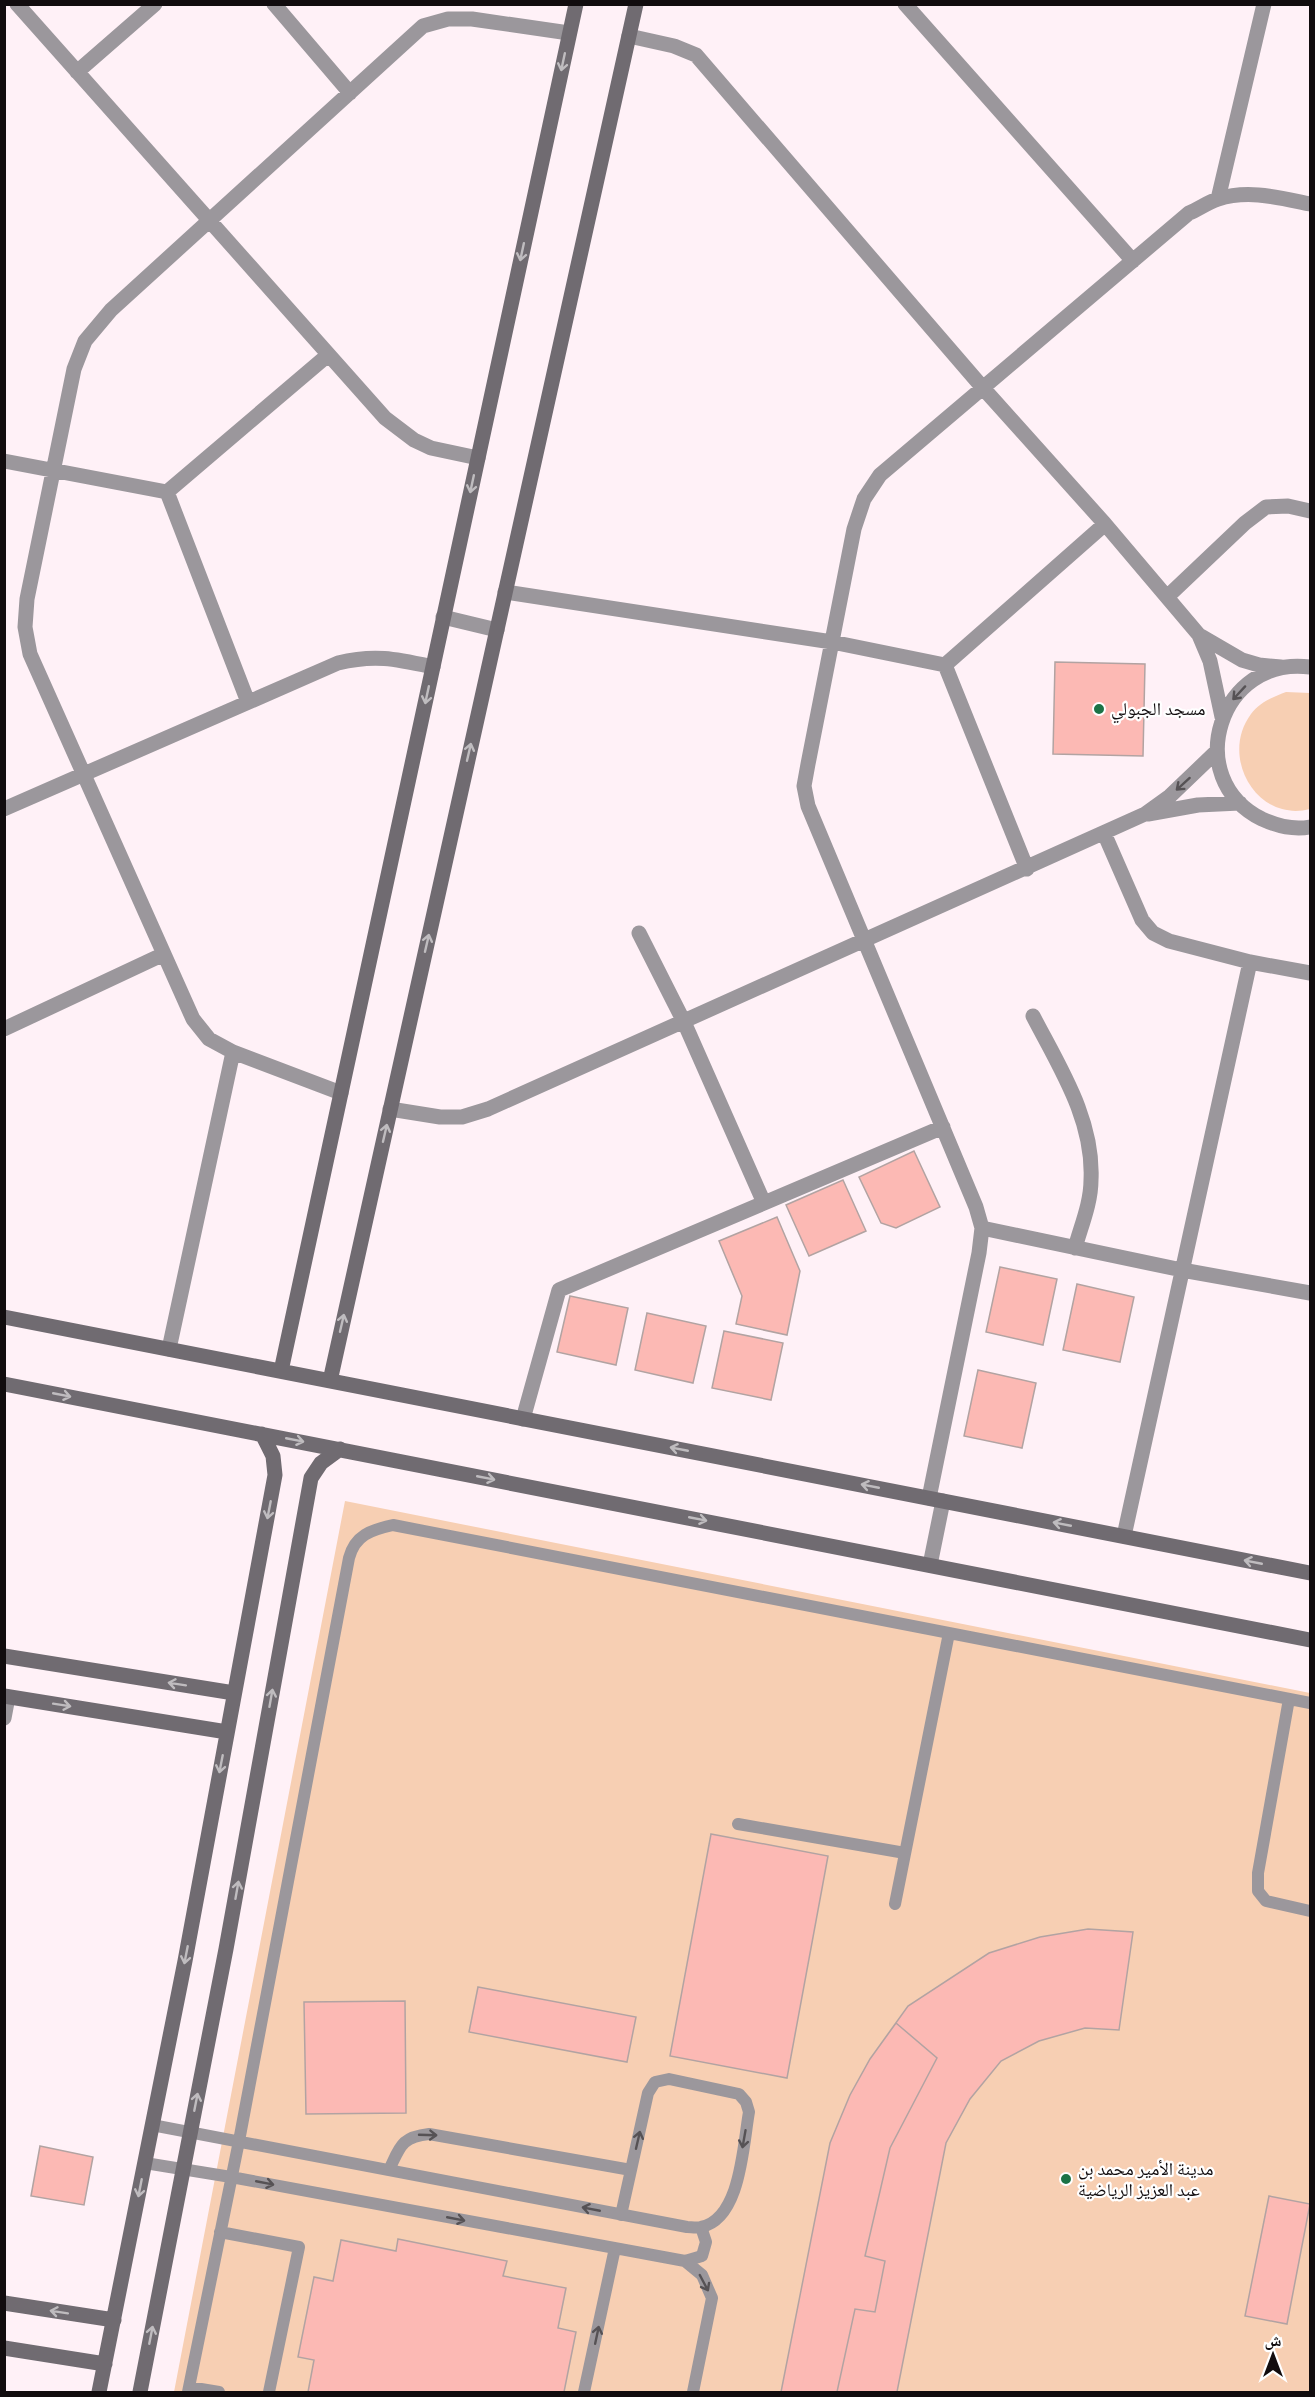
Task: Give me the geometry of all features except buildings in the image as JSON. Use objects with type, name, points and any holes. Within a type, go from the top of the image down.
[{"type":"street","points":[[17,4],[385,418],[414,440],[431,448],[478,458]]},
{"type":"street","points":[[77,72],[155,4]]},
{"type":"street","points":[[274,4],[350,93]]},
{"type":"street","points":[[281,1371],[576,4]]},
{"type":"street","points":[[330,1381],[636,4]]},
{"type":"street","points":[[905,4],[1133,261]]},
{"type":"street","points":[[1218,199],[1264,4]]},
{"type":"street","points":[[341,1093],[233,1052],[209,1039],[193,1019],[30,654],[25,627],[27,599],[74,369],[86,341],[111,310],[423,26],[449,12],[472,19],[569,33]]},
{"type":"street","points":[[629,36],[674,46],[696,55],[983,388],[1105,524],[1199,635],[1213,671],[1222,717]]},
{"type":"street","points":[[930,1565],[936,1499],[982,1228],[976,1207],[808,806],[804,786],[854,529],[864,499],[880,475],[1189,213],[1218,199],[1241,194],[1262,194],[1311,204]]},
{"type":"street","points":[[167,492],[328,355]]},
{"type":"street","points":[[4,461],[167,492]]},
{"type":"street","points":[[167,492],[248,702]]},
{"type":"street","points":[[1167,597],[1245,522],[1266,507],[1288,506],[1311,511]]},
{"type":"street","points":[[945,664],[1105,524]]},
{"type":"street","points":[[505,592],[832,642],[945,664]]},
{"type":"street","points":[[443,617],[497,630]]},
{"type":"street","points":[[1199,635],[1242,660],[1281,667],[1311,667]]},
{"type":"street","points":[[4,809],[338,663],[361,657],[388,657],[433,667]]},
{"type":"street","points":[[945,664],[1027,869]]},
{"type":"street","points":[[1281,667],[1256,677],[1236,694],[1222,717],[1216,743],[1220,770],[1231,794],[1250,813],[1274,825],[1300,829],[1311,827]]},
{"type":"street","points":[[390,1109],[440,1117],[462,1117],[488,1109],[1027,869],[1145,814],[1176,790],[1217,751]]},
{"type":"street","points":[[1145,814],[1198,805],[1240,803]]},
{"type":"street","points":[[1104,833],[1142,920],[1153,933],[1169,941],[1250,962],[1311,973]]},
{"type":"street","points":[[639,933],[684,1022],[764,1203]]},
{"type":"street","points":[[4,1029],[164,954]]},
{"type":"street","points":[[1124,1536],[1250,962]]},
{"type":"street","points":[[1033,1016],[1072,1092],[1082,1117],[1090,1156],[1090,1194],[1075,1248]]},
{"type":"street","points":[[169,1349],[233,1052]]},
{"type":"street","points":[[523,1419],[560,1290],[943,1127]]},
{"type":"street","points":[[982,1228],[1182,1270],[1311,1293]]},
{"type":"street","points":[[4,1317],[1311,1573]]},
{"type":"street","points":[[4,1384],[1311,1640]]},
{"type":"street","points":[[99,2392],[145,2163],[275,1475],[273,1456],[262,1434]]},
{"type":"street","points":[[140,2392],[226,1949],[311,1478],[321,1463],[340,1449]]},
{"type":"street","points":[[4,1656],[234,1693]]},
{"type":"street","points":[[4,1718],[6,1696],[227,1732]]},
{"type":"street","points":[[4,2303],[114,2320]]},
{"type":"street","points":[[4,2348],[105,2364]]},
{"type":"lane","points":[[219,2392],[189,2390],[239,2141],[352,1546],[361,1536],[375,1529],[393,1525],[1311,1703]]},
{"type":"lane","points":[[895,1904],[949,1633]]},
{"type":"lane","points":[[1289,1699],[1258,1873],[1258,1891],[1266,1901],[1311,1911]]},
{"type":"lane","points":[[738,1824],[905,1853]]},
{"type":"lane","points":[[152,2125],[687,2228],[701,2228],[717,2219],[729,2205],[736,2186],[749,2112],[746,2102],[739,2094],[669,2079],[655,2082],[648,2093],[621,2215]]},
{"type":"lane","points":[[389,2170],[402,2143],[415,2135],[429,2134],[631,2170]]},
{"type":"lane","points":[[145,2163],[685,2261],[702,2256],[706,2242],[701,2228]]},
{"type":"lane","points":[[220,2232],[299,2247],[269,2392]]},
{"type":"lane","points":[[584,2392],[615,2248]]},
{"type":"lane","points":[[685,2261],[702,2275],[712,2298],[693,2392]]},
{"type":"shaded area","points":[[1286,692],[1310,693],[1310,809],[1291,811],[1274,806],[1260,796],[1249,783],[1242,767],[1239,749],[1242,731],[1251,714],[1263,703]]},
{"type":"shaded area","points":[[345,1501],[1310,1693],[1310,2392],[174,2392]]},
{"type":"place","name":"مسجد الجبولي","points":[[1099,709]]},
{"type":"place","name":"مدينة الأمير محمد بن عبد العزيز الرياضية","points":[[1066,2179]]}]
